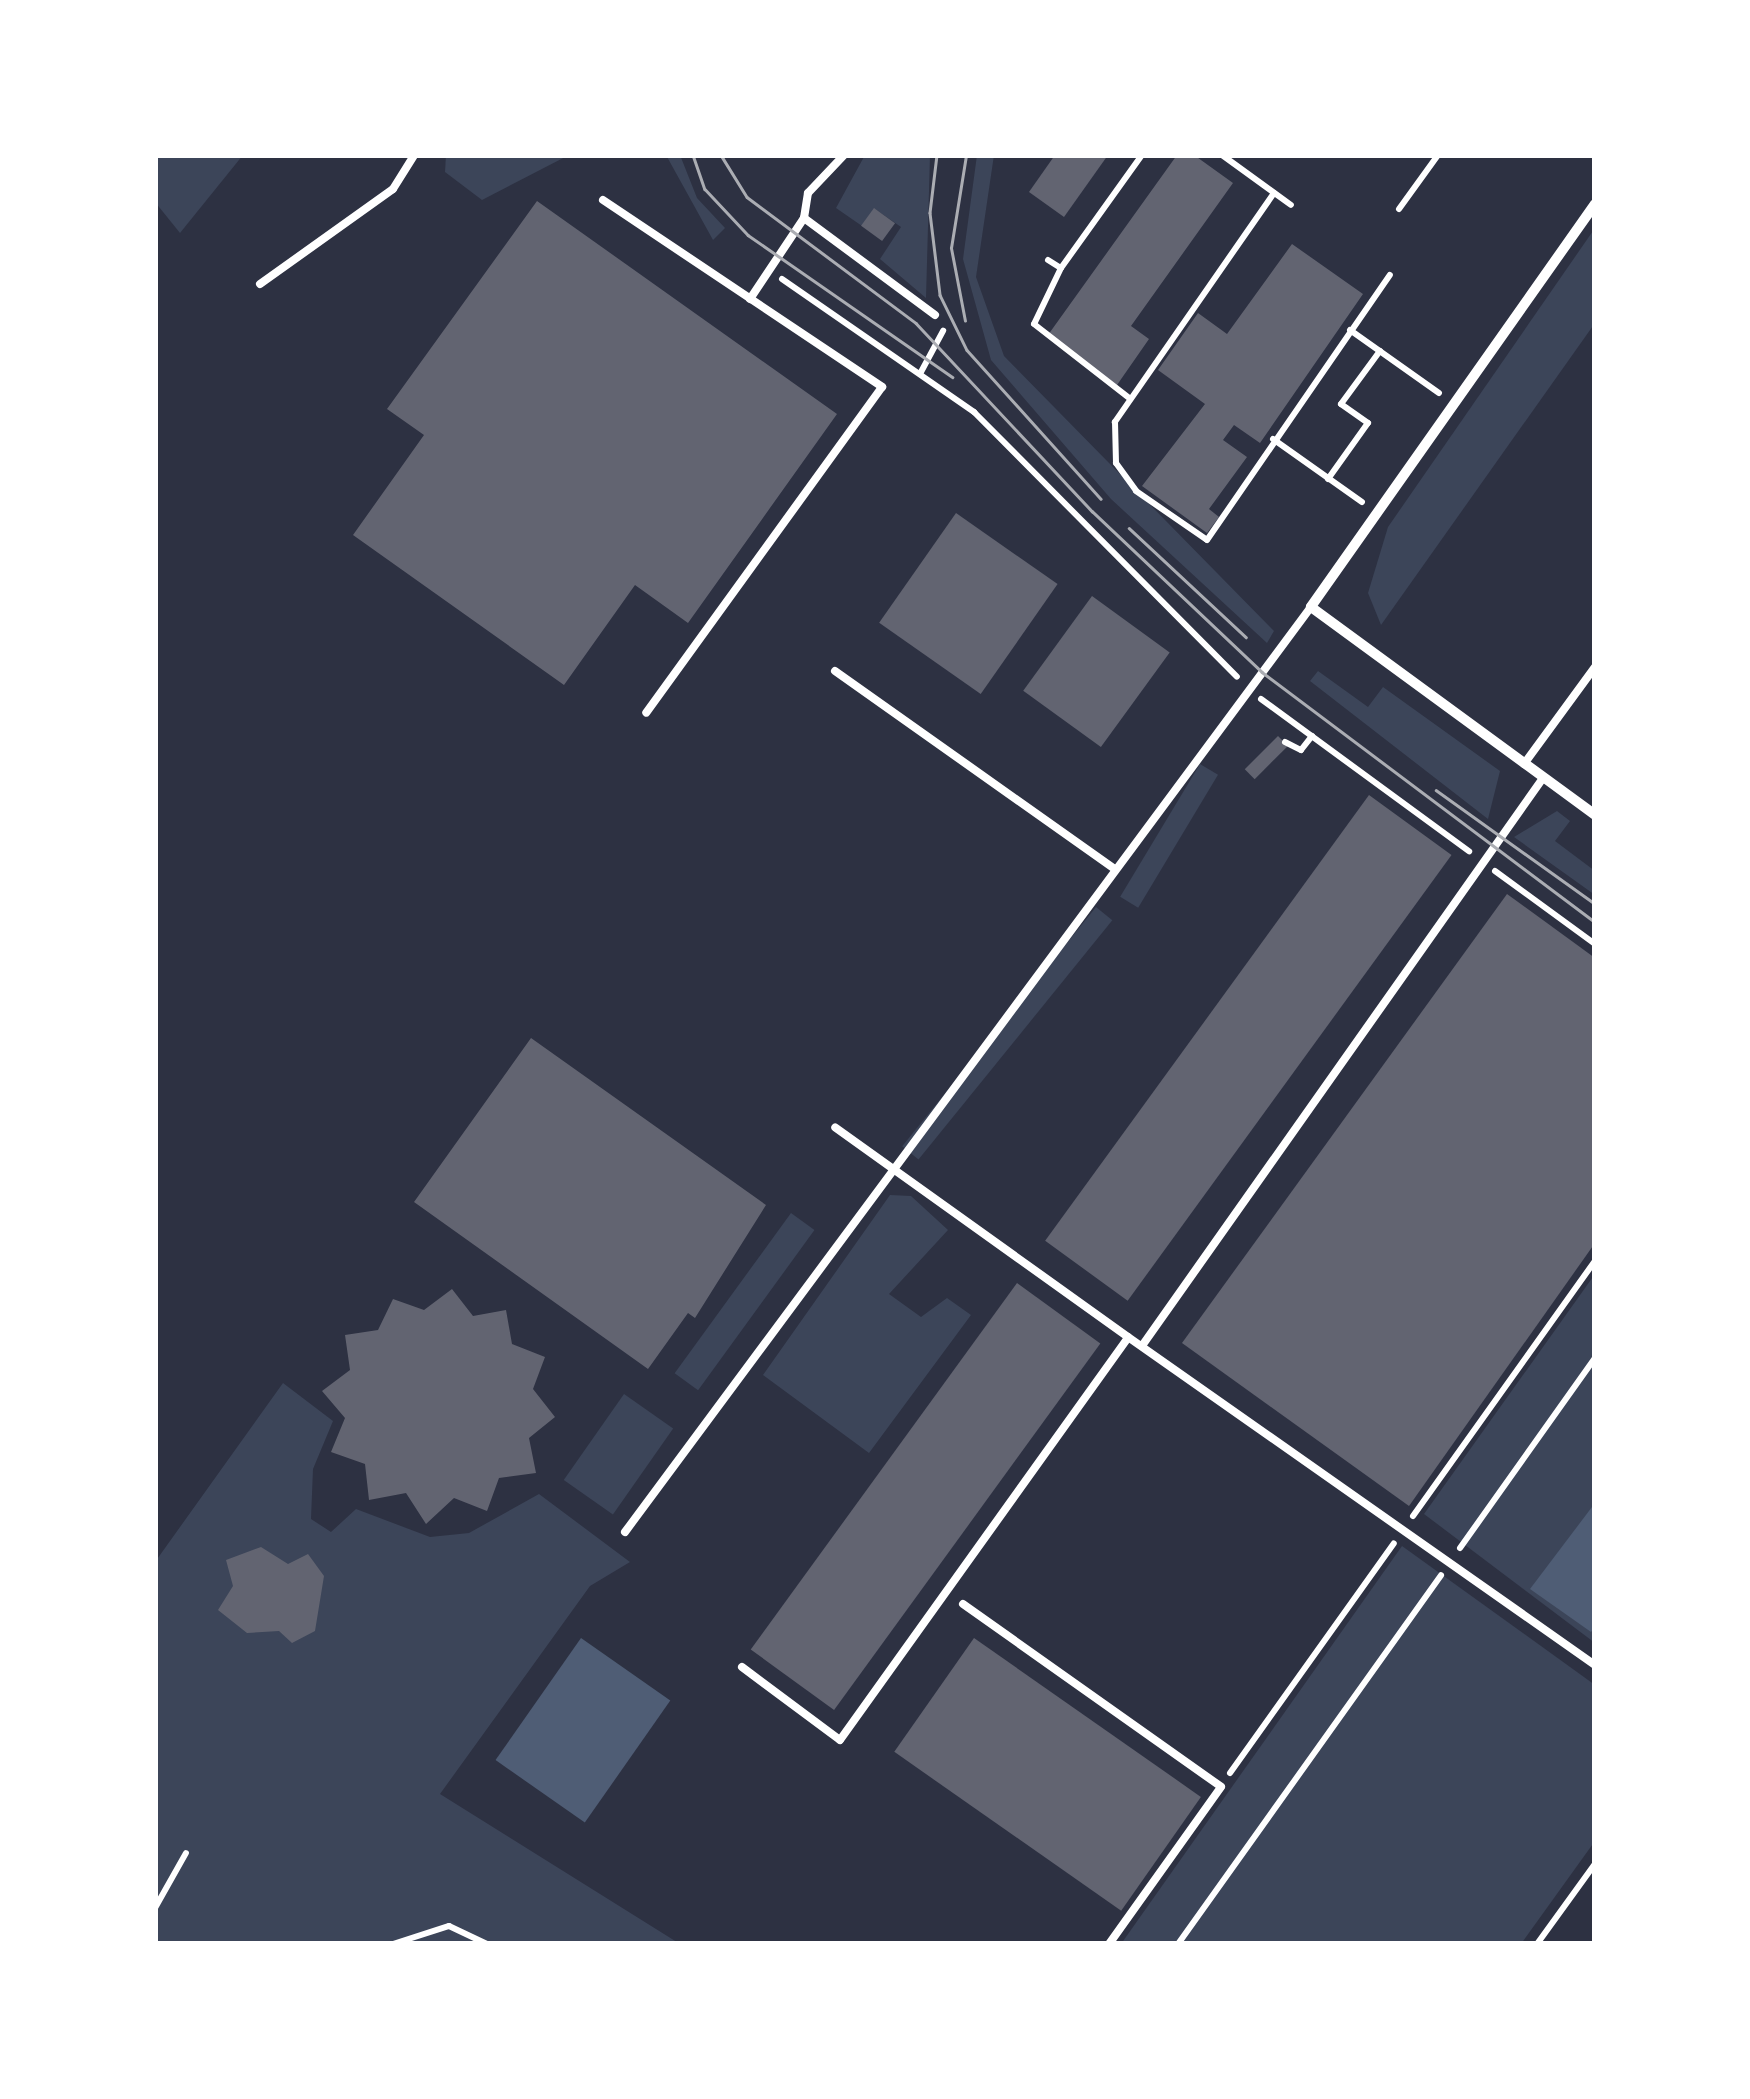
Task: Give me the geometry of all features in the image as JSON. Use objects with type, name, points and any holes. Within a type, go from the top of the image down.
[{"type":"street","points":[[1595,204],[1311,608],[1595,816]]},
{"type":"lane","points":[[260,284],[393,188],[414,155]]},
{"type":"lane","points":[[750,299],[804,218],[808,193],[844,155]]},
{"type":"lane","points":[[603,200],[882,386],[646,713]]},
{"type":"lane","points":[[804,218],[935,316]]},
{"type":"lane","points":[[625,1532],[1113,868],[1311,608]]},
{"type":"lane","points":[[1524,764],[1595,667]]},
{"type":"lane","points":[[835,671],[1113,868]]},
{"type":"lane","points":[[1144,1343],[1543,778]]},
{"type":"lane","points":[[835,1127],[1595,1665]]},
{"type":"lane","points":[[742,1666],[840,1740],[1128,1337]]},
{"type":"lane","points":[[964,1604],[1220,1787],[1109,1944]]},
{"type":"path","points":[[1129,398],[1034,324],[1061,268],[1142,155]]},
{"type":"path","points":[[1222,155],[1291,205]]},
{"type":"path","points":[[1399,209],[1438,155]]},
{"type":"path","points":[[1274,193],[1129,398],[1112,444],[1124,480],[1207,540],[1273,439],[1390,275]]},
{"type":"path","points":[[1048,260],[1061,268]]},
{"type":"path","points":[[768,269],[922,366],[974,412],[1248,689],[1595,944]]},
{"type":"path","points":[[922,366],[945,334],[935,316]]},
{"type":"path","points":[[1350,330],[1453,403]]},
{"type":"path","points":[[1328,479],[1368,424],[1342,404],[1380,351]]},
{"type":"path","points":[[1273,439],[1376,513]]},
{"type":"path","points":[[1285,742],[1301,750],[1312,736]]},
{"type":"path","points":[[1178,1944],[1595,1358]]},
{"type":"path","points":[[155,1908],[159,1893],[186,1853]]},
{"type":"path","points":[[1537,1944],[1595,1864]]},
{"type":"path","points":[[393,1944],[449,1926],[486,1944]]},
{"type":"shaded area","points":[[158,155],[243,155],[180,233],[155,202]]},
{"type":"shaded area","points":[[446,155],[569,155],[482,200],[445,172]]},
{"type":"shaded area","points":[[666,155],[680,155],[697,198],[725,228],[713,240]]},
{"type":"shaded area","points":[[865,155],[930,155],[926,298],[880,259],[901,227],[875,209],[862,226],[836,208]]},
{"type":"shaded area","points":[[977,155],[994,155],[976,277],[1004,356],[1274,631],[1267,643],[1111,499],[991,360],[963,259]]},
{"type":"shaded area","points":[[1595,228],[1595,323],[1381,625],[1368,593],[1388,527]]},
{"type":"shaded area","points":[[1318,671],[1368,707],[1383,687],[1500,771],[1488,819],[1310,681]]},
{"type":"shaded area","points":[[1200,764],[1218,775],[1138,908],[1120,897]]},
{"type":"shaded area","points":[[1557,811],[1570,821],[1555,841],[1595,871],[1595,895],[1514,837]]},
{"type":"shaded area","points":[[1096,907],[1112,920],[918,1160],[902,1146]]},
{"type":"shaded area","points":[[890,1195],[911,1196],[948,1230],[889,1294],[921,1317],[947,1298],[971,1315],[869,1453],[763,1375]]},
{"type":"shaded area","points":[[791,1213],[814,1230],[698,1390],[675,1373]]},
{"type":"shaded area","points":[[1595,1274],[1595,1643],[1424,1514]]},
{"type":"shaded area","points":[[283,1383],[333,1421],[313,1469],[311,1519],[331,1532],[356,1509],[430,1537],[469,1533],[539,1494],[630,1562],[590,1586],[440,1794],[680,1944],[155,1944],[155,1562]]},
{"type":"shaded area","points":[[624,1394],[673,1428],[613,1514],[564,1480]]},
{"type":"shaded area","points":[[1595,1503],[1595,1627],[1591,1632],[1530,1589]]},
{"type":"shaded area","points":[[1402,1546],[1595,1685],[1595,1841],[1521,1944],[1121,1944]]},
{"type":"shaded area","points":[[581,1638],[670,1701],[585,1823],[496,1760]]},
{"type":"building","points":[[1055,155],[1108,155],[1064,217],[1029,192]]},
{"type":"building","points":[[1177,155],[1194,155],[1233,183],[1131,326],[1149,339],[1117,385],[1048,335]]},
{"type":"building","points":[[537,201],[837,414],[688,623],[635,585],[564,685],[353,535],[424,435],[387,409]]},
{"type":"building","points":[[874,208],[895,223],[882,241],[861,226]]},
{"type":"building","points":[[1292,244],[1363,294],[1260,443],[1234,425],[1223,440],[1247,457],[1209,509],[1219,517],[1207,533],[1142,486],[1205,404],[1158,370],[1198,313],[1227,334]]},
{"type":"building","points":[[956,513],[1058,584],[981,694],[879,623]]},
{"type":"building","points":[[1092,596],[1170,652],[1101,747],[1023,691]]},
{"type":"building","points":[[1278,736],[1288,746],[1255,779],[1245,769]]},
{"type":"building","points":[[1369,795],[1452,855],[1128,1301],[1045,1241]]},
{"type":"building","points":[[1507,894],[1595,958],[1595,1243],[1409,1506],[1182,1343]]},
{"type":"building","points":[[531,1038],[766,1205],[695,1318],[688,1313],[648,1369],[414,1202]]},
{"type":"building","points":[[1017,1283],[1100,1344],[834,1710],[751,1649]]},
{"type":"building","points":[[452,1289],[473,1316],[506,1310],[512,1344],[545,1357],[533,1389],[555,1417],[529,1438],[536,1473],[499,1478],[487,1511],[454,1498],[426,1524],[406,1493],[369,1500],[365,1464],[331,1452],[345,1418],[322,1391],[350,1370],[345,1335],[378,1330],[393,1299],[424,1310]]},
{"type":"building","points":[[261,1547],[288,1564],[308,1554],[324,1576],[315,1631],[292,1643],[279,1631],[247,1633],[218,1610],[233,1586],[226,1560]]},
{"type":"building","points":[[974,1638],[1201,1797],[1121,1911],[894,1752]]},
{"type":"tram line","points":[[693,155],[705,189],[748,235],[952,377]]},
{"type":"tram line","points":[[721,155],[747,197],[916,323],[1092,511],[1262,672],[1595,922]]},
{"type":"tram line","points":[[937,155],[930,213],[940,295],[967,350],[1101,499]]},
{"type":"tram line","points":[[965,321],[951,248],[966,155]]},
{"type":"tram line","points":[[1129,528],[1246,637]]},
{"type":"tram line","points":[[1436,790],[1595,904]]}]
